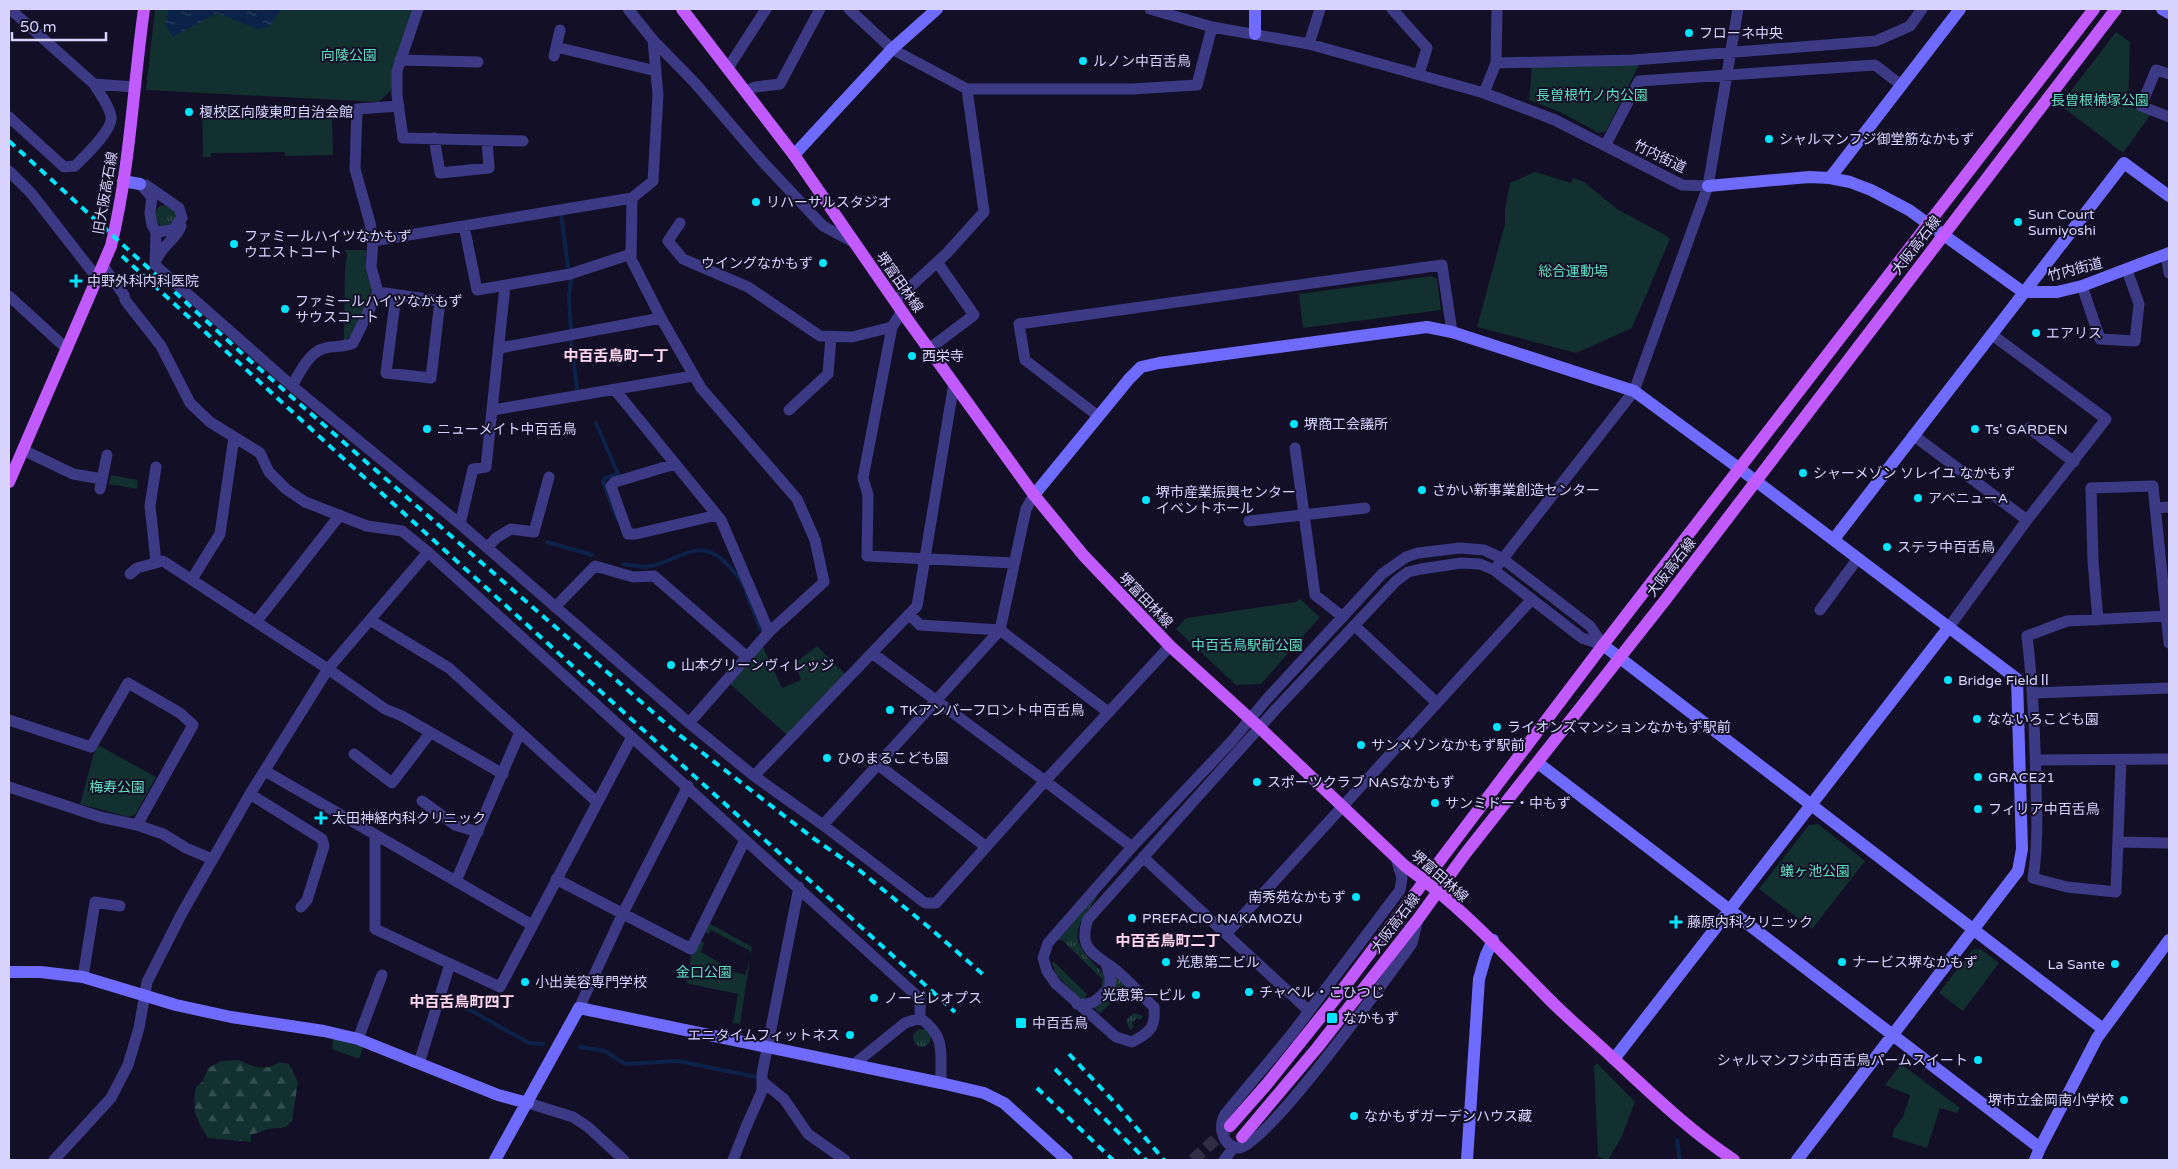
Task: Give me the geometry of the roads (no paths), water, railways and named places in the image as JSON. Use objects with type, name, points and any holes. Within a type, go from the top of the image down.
[{"type":"main road","name":"旧大阪高石線","points":[[9,482],[98,279],[115,230],[123,181],[144,9]]},
{"type":"main road","name":"堺富田林線","points":[[682,9],[794,155],[929,349],[1034,495],[1084,556],[1170,646],[1260,728],[1396,858],[1425,880],[1493,940],[1546,997],[1614,1059],[1704,1138],[1734,1160]]},
{"type":"main road","name":"大阪高石線","points":[[1230,1126],[1304,1039],[1603,645],[2094,9]]},
{"type":"main road","name":"大阪高石線","points":[[1238,1142],[1311,1056],[1418,919],[1465,854],[1538,763],[2116,9]]},
{"type":"street","points":[[9,117],[64,167],[75,166],[108,130],[112,122],[111,114],[94,84],[10,9]]},
{"type":"street","points":[[418,9],[400,60],[397,79],[403,138],[523,141]]},
{"type":"street","points":[[628,9],[653,40],[695,83],[762,161],[823,226],[855,243]]},
{"type":"street","points":[[728,68],[766,9]]},
{"type":"street","points":[[746,91],[755,87],[780,84],[820,9]]},
{"type":"street","points":[[848,9],[892,49],[967,89],[1132,90],[1197,85],[1212,27]]},
{"type":"street","points":[[794,155],[892,49],[937,9]]},
{"type":"street","name":"竹内街道","points":[[1150,9],[1212,27],[1309,44],[1484,92],[1555,120],[1682,185],[1708,186],[1809,177],[1830,178],[1871,190],[1909,210],[2022,292],[2057,292],[2082,286],[2168,254]]},
{"type":"street","points":[[1255,9],[1255,34]]},
{"type":"street","points":[[1309,44],[1320,9]]},
{"type":"street","points":[[1392,9],[1427,48],[1419,74]]},
{"type":"street","points":[[1484,92],[1496,63],[1497,9]]},
{"type":"street","points":[[1494,570],[1634,391],[1708,186],[1738,9]]},
{"type":"street","points":[[1496,63],[1634,60],[1876,41],[1910,26],[1922,9]]},
{"type":"street","points":[[1830,178],[1960,9]]},
{"type":"street","points":[[2162,9],[2169,14]]},
{"type":"street","points":[[560,30],[555,52],[656,71]]},
{"type":"street","points":[[373,241],[632,198],[653,181],[658,95],[653,40]]},
{"type":"street","points":[[400,60],[478,62]]},
{"type":"street","points":[[1605,146],[1639,81],[1875,65],[1901,86]]},
{"type":"street","points":[[2169,74],[2156,70],[2141,106],[2169,117]]},
{"type":"street","points":[[94,84],[134,87]]},
{"type":"street","points":[[967,89],[984,212],[899,306],[892,327],[864,478],[868,495],[867,556],[1013,562]]},
{"type":"street","points":[[292,386],[310,357],[322,348],[345,347],[353,343],[378,292],[371,267],[373,241],[370,223],[354,169],[357,109],[399,106]]},
{"type":"street","points":[[434,138],[440,173],[489,168],[487,140]]},
{"type":"street","points":[[1834,540],[1913,434],[2124,162],[2169,196]]},
{"type":"street","points":[[9,171],[31,193],[98,279]]},
{"type":"street","points":[[123,181],[148,186],[179,208],[182,218],[179,231],[162,248],[155,265]]},
{"type":"street","points":[[140,184],[152,196],[150,213],[152,225],[156,232],[155,265]]},
{"type":"street","points":[[632,198],[631,259],[693,376],[735,429],[796,499],[815,540],[824,582],[746,657],[689,723]]},
{"type":"street","points":[[156,232],[173,230],[182,218]]},
{"type":"street","points":[[680,223],[668,241],[683,259],[748,287],[820,336],[852,337],[892,327]]},
{"type":"street","points":[[464,226],[477,290],[570,274],[631,254]]},
{"type":"street","points":[[2168,254],[2169,272]]},
{"type":"street","points":[[929,349],[974,315],[937,262]]},
{"type":"street","points":[[155,265],[292,386],[460,524],[689,723],[754,776],[823,825],[925,903],[936,903],[985,846],[1170,646]]},
{"type":"street","points":[[1098,416],[1025,360],[1019,324],[1442,265],[1452,332]]},
{"type":"street","points":[[103,266],[124,295],[125,300],[161,346],[190,403],[210,422],[260,452],[269,472],[286,489],[305,502],[367,526],[402,531],[428,552],[688,786],[917,996],[920,1002],[920,1018]]},
{"type":"street","points":[[2082,286],[2100,339],[2135,341],[2139,304],[2127,270]]},
{"type":"street","points":[[460,524],[473,469],[486,466],[500,348],[505,286]]},
{"type":"street","points":[[378,292],[440,301],[431,378],[386,373],[396,295]]},
{"type":"street","points":[[9,296],[67,349]]},
{"type":"street","points":[[500,348],[661,318]]},
{"type":"street","points":[[823,825],[1000,630],[1013,562],[1026,509],[1034,495],[1098,416],[1129,379],[1141,368],[1159,363],[1427,327],[1452,332],[1634,391],[1755,480],[2017,679],[2022,849],[2018,871],[1797,1160]]},
{"type":"street","points":[[1614,1059],[1949,627],[2027,520],[2106,419],[1991,334]]},
{"type":"street","points":[[789,410],[828,374],[831,337]]},
{"type":"street","points":[[493,410],[693,376]]},
{"type":"street","points":[[754,776],[917,606],[954,383]]},
{"type":"street","points":[[615,390],[721,520],[770,632]]},
{"type":"street","points":[[2029,428],[2074,462]]},
{"type":"street","points":[[1913,434],[2027,520]]},
{"type":"street","points":[[192,579],[220,534],[234,438]]},
{"type":"street","points":[[1295,448],[1315,595],[1344,617]]},
{"type":"street","points":[[23,450],[73,474],[101,484],[107,455]]},
{"type":"street","points":[[676,464],[614,482],[611,486],[628,534],[636,534],[717,515]]},
{"type":"street","points":[[156,467],[150,506],[156,562]]},
{"type":"street","points":[[487,548],[496,538],[511,529],[534,532],[549,477]]},
{"type":"street","points":[[2098,620],[2093,561],[2091,488],[2153,486],[2169,643]]},
{"type":"street","points":[[2155,508],[2169,507]]},
{"type":"street","points":[[1249,521],[1365,508]]},
{"type":"street","points":[[256,622],[340,515]]},
{"type":"street","points":[[1603,645],[1582,638],[1494,570],[1472,563],[1408,572],[1396,581],[1354,626],[1088,919],[1084,930],[1085,942],[1090,952],[1116,970],[1154,1008],[1155,1018],[1148,1034],[1132,1042],[1116,1037],[1077,1004],[1056,984],[1047,972],[1043,958],[1048,943],[1132,847],[1382,574],[1406,557],[1418,553],[1475,548],[1503,559],[1590,626],[1603,645],[1618,657],[2103,1028]]},
{"type":"street","points":[[54,1160],[111,1098],[120,1082],[128,1065],[139,1028],[147,982],[212,859],[250,794],[328,669],[428,552]]},
{"type":"street","points":[[1820,610],[1858,558]]},
{"type":"street","points":[[130,574],[137,568],[162,561],[328,669],[385,710],[402,716],[503,774]]},
{"type":"street","points":[[555,607],[595,566],[634,577],[654,576],[746,657]]},
{"type":"street","points":[[1226,934],[1532,599]]},
{"type":"street","points":[[909,614],[920,625],[1000,630],[1108,712]]},
{"type":"street","points":[[2121,760],[2116,892],[2067,886],[2034,878],[2037,853],[2036,760],[2033,693],[2027,636],[2067,621],[2166,616]]},
{"type":"street","points":[[370,620],[449,668],[597,802]]},
{"type":"street","points":[[1354,626],[1437,703]]},
{"type":"street","points":[[872,653],[1132,847]]},
{"type":"street","points":[[9,720],[91,747],[128,683],[180,713],[193,725],[136,825]]},
{"type":"street","points":[[2033,693],[2169,688]]},
{"type":"street","points":[[456,881],[520,732]]},
{"type":"street","points":[[354,754],[392,783],[430,733]]},
{"type":"street","points":[[375,835],[375,929],[500,987],[632,737]]},
{"type":"street","points":[[2036,760],[2169,759]]},
{"type":"street","points":[[1538,763],[1892,1035],[2037,1154],[2103,1028],[2169,940]]},
{"type":"street","points":[[878,764],[985,846]]},
{"type":"street","points":[[265,770],[532,925]]},
{"type":"street","points":[[495,1160],[579,1008],[622,915],[688,786]]},
{"type":"street","points":[[9,787],[100,817],[136,825],[163,834],[186,848],[212,859]]},
{"type":"street","points":[[250,794],[322,839],[324,846],[307,900],[301,907]]},
{"type":"street","points":[[422,801],[456,825],[478,832]]},
{"type":"street","points":[[556,879],[622,915],[691,949],[745,840]]},
{"type":"street","points":[[2118,842],[2169,843]]},
{"type":"street","points":[[1143,857],[1309,1012]]},
{"type":"street","points":[[1224,1160],[1238,1142],[1223,1135],[1221,1126],[1224,1116],[1309,1012],[1400,890],[1402,878],[1396,858]]},
{"type":"street","points":[[733,1160],[762,1091],[762,1074],[799,887]]},
{"type":"street","points":[[83,977],[95,902],[120,906]]},
{"type":"street","points":[[1467,1160],[1479,979],[1486,955],[1493,940]]},
{"type":"street","points":[[420,1063],[450,964]]},
{"type":"street","points":[[1077,1004],[1088,1005],[1095,1001],[1110,986],[1110,976],[1106,964]]},
{"type":"street","points":[[9,972],[40,972],[83,977],[176,1005],[231,1017],[324,1031],[358,1039],[498,1095],[573,1117],[588,1127],[624,1160]]},
{"type":"street","points":[[358,1039],[382,974]]},
{"type":"street","points":[[579,1008],[941,1082],[984,1093],[1004,1102],[1061,1158]]},
{"type":"street","points":[[853,1065],[905,1023],[920,1018]]},
{"type":"street","points":[[920,1018],[932,1026],[940,1036],[941,1082]]},
{"type":"street","points":[[763,1082],[786,1101],[808,1134],[843,1160]]},
{"type":"water","points":[[169,9],[281,9],[269,27],[257,29],[217,13],[173,37],[165,25]]},
{"type":"waterway","points":[[561,214],[568,267]]},
{"type":"waterway","points":[[571,280],[569,296],[571,330]]},
{"type":"waterway","points":[[571,341],[577,389]]},
{"type":"waterway","points":[[596,423],[618,474],[605,478],[603,482],[617,519]]},
{"type":"waterway","points":[[547,542],[592,555]]},
{"type":"waterway","points":[[623,564],[646,567],[657,565],[696,550],[705,551],[715,554],[725,562],[738,576],[744,586]]},
{"type":"waterway","points":[[746,592],[761,630]]},
{"type":"waterway","points":[[443,1000],[470,1010],[529,1043],[543,1044]]},
{"type":"waterway","points":[[580,1047],[605,1051],[625,1064],[678,1061],[761,1078]]},
{"type":"waterway","points":[[1677,1140],[1680,1160]]},
{"type":"tunnel","points":[[1193,1160],[1230,1126]]},
{"type":"railway","points":[[9,141],[246,357],[678,734],[813,838],[859,870],[987,978]]},
{"type":"railway","points":[[122,256],[955,1012]]},
{"type":"railway","points":[[1069,1054],[1118,1106],[1164,1160]]},
{"type":"railway","points":[[1055,1069],[1146,1160]]},
{"type":"railway","points":[[1037,1088],[1113,1160]]},
{"type":"place","name":"フローネ中央","points":[[1689,33]]},
{"type":"place","name":"ルノン中百舌鳥","points":[[1083,61]]},
{"type":"place","name":"榎校区向陵東町自治会館","points":[[189,112]]},
{"type":"place","name":"シャルマンフジ御堂筋なかもず","points":[[1769,139]]},
{"type":"place","name":"リハーサルスタジオ","points":[[756,202]]},
{"type":"place","name":"Sun Court Sumiyoshi","points":[[2018,222]]},
{"type":"place","name":"ファミールハイツなかもず ウエストコート","points":[[234,244]]},
{"type":"place","name":"ウイングなかもず","points":[[823,263]]},
{"type":"place","name":"中野外科内科医院","points":[[76,281]]},
{"type":"place","name":"ファミールハイツなかもず サウスコート","points":[[285,309]]},
{"type":"place","name":"エアリス","points":[[2036,333]]},
{"type":"place","name":"西栄寺","points":[[912,356]]},
{"type":"place","name":"堺商工会議所","points":[[1294,424]]},
{"type":"place","name":"ニューメイト中百舌鳥","points":[[427,429]]},
{"type":"place","name":"Ts' GARDEN","points":[[1975,429]]},
{"type":"place","name":"シャーメゾン ソレイユ なかもず","points":[[1803,473]]},
{"type":"place","name":"さかい新事業創造センター","points":[[1422,490]]},
{"type":"place","name":"アベニューA","points":[[1918,498]]},
{"type":"place","name":"堺市産業振興センター イベントホール","points":[[1146,500]]},
{"type":"place","name":"ステラ中百舌鳥","points":[[1887,547]]},
{"type":"place","name":"山本グリーンヴィレッジ","points":[[671,665]]},
{"type":"place","name":"Bridge FieldⅡ","points":[[1948,680]]},
{"type":"place","name":"TKアンバーフロント中百舌鳥","points":[[890,710]]},
{"type":"place","name":"なないろこども園","points":[[1977,719]]},
{"type":"place","name":"ライオンズマンションなかもず駅前","points":[[1497,727]]},
{"type":"place","name":"サンメゾンなかもず駅前","points":[[1361,745]]},
{"type":"place","name":"ひのまるこども園","points":[[827,758]]},
{"type":"place","name":"GRACE21","points":[[1978,777]]},
{"type":"place","name":"スポーツクラブ NASなかもず","points":[[1257,782]]},
{"type":"place","name":"サンミドー・中もず","points":[[1435,803]]},
{"type":"place","name":"フィリア中百舌鳥","points":[[1978,809]]},
{"type":"place","name":"太田神経内科クリニック","points":[[321,818]]},
{"type":"place","name":"南秀苑なかもず","points":[[1356,897]]},
{"type":"place","name":"PREFACIO NAKAMOZU","points":[[1132,918]]},
{"type":"place","name":"藤原内科クリニック","points":[[1676,922]]},
{"type":"place","name":"光恵第二ビル","points":[[1166,962]]},
{"type":"place","name":"ナービス堺なかもず","points":[[1842,962]]},
{"type":"place","name":"La Sante","points":[[2115,964]]},
{"type":"place","name":"小出美容専門学校","points":[[525,982]]},
{"type":"place","name":"チャペル・こひつじ","points":[[1249,992]]},
{"type":"place","name":"光恵第一ビル","points":[[1196,995]]},
{"type":"place","name":"ノービレオプス","points":[[874,998]]},
{"type":"place","name":"なかもず","points":[[1332,1018]]},
{"type":"place","name":"中百舌鳥","points":[[1021,1023]]},
{"type":"place","name":"エニタイムフィットネス","points":[[850,1035]]},
{"type":"place","name":"シャルマンフジ中百舌鳥パームスイート","points":[[1978,1060]]},
{"type":"place","name":"堺市立金岡南小学校","points":[[2124,1100]]},
{"type":"place","name":"なかもずガーデンハウス藏","points":[[1354,1116]]},
{"type":"district","name":"中百舌鳥町一丁","points":[[616,356]]},
{"type":"district","name":"中百舌鳥町二丁","points":[[1168,941]]},
{"type":"district","name":"中百舌鳥町四丁","points":[[462,1002]]},
{"type":"park label","name":"向陵公園","points":[[349,55]]},
{"type":"park label","name":"長曽根竹ノ内公園","points":[[1592,95]]},
{"type":"park label","name":"長曽根楠塚公園","points":[[2100,100]]},
{"type":"park label","name":"総合運動場","points":[[1573,271]]},
{"type":"park label","name":"中百舌鳥駅前公園","points":[[1247,645]]},
{"type":"park label","name":"梅寿公園","points":[[117,787]]},
{"type":"park label","name":"蟻ヶ池公園","points":[[1815,871]]},
{"type":"park label","name":"金口公園","points":[[704,972]]}]
